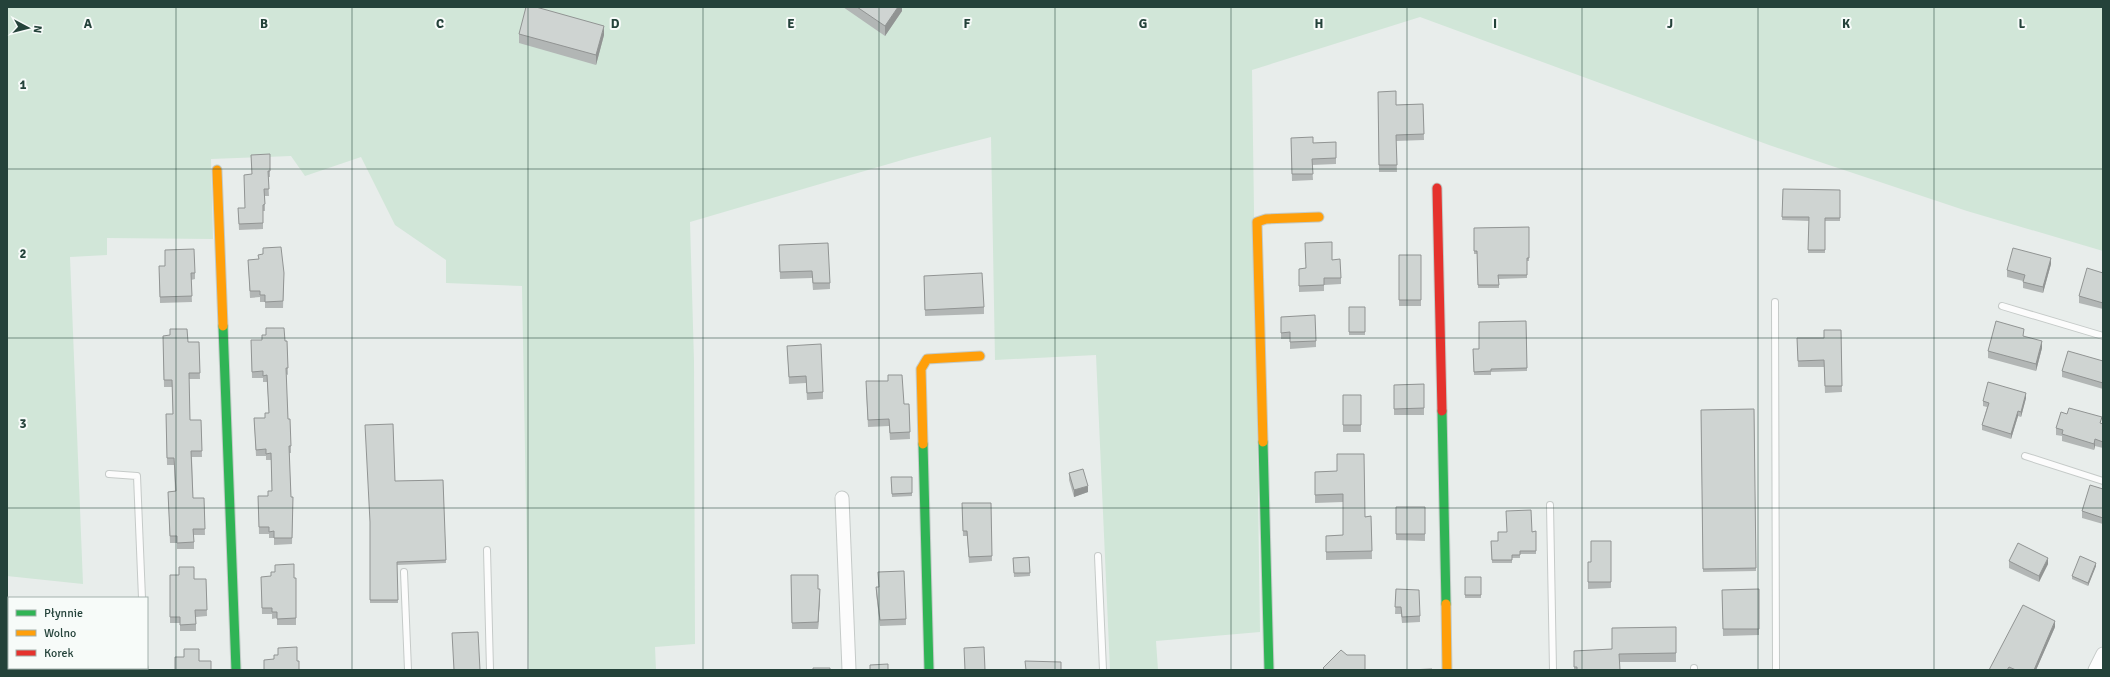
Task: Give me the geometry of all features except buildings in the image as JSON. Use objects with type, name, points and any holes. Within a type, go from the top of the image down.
[{"type":"street","points":[[217,170],[236,670]]},
{"type":"street","points":[[1437,188],[1447,670]]},
{"type":"street","points":[[1269,670],[1257,222],[1266,219],[1319,217]]},
{"type":"street","points":[[929,670],[921,369],[927,359],[980,356]]},
{"type":"street","points":[[842,498],[849,670]]},
{"type":"street","points":[[2095,670],[2103,654]]},
{"type":"lane","points":[[1775,302],[1776,670]]},
{"type":"lane","points":[[2002,306],[2103,336]]},
{"type":"lane","points":[[2025,456],[2103,481]]},
{"type":"lane","points":[[109,474],[137,476],[142,597]]},
{"type":"lane","points":[[1550,505],[1553,670]]},
{"type":"lane","points":[[487,550],[490,670]]},
{"type":"lane","points":[[1098,556],[1104,670]]},
{"type":"lane","points":[[404,572],[408,670]]},
{"type":"green space","points":[[7,7],[2103,7],[2103,251],[1967,211],[1769,145],[1420,17],[1252,70],[1260,632],[1156,641],[1158,670],[1110,670],[1096,355],[995,360],[991,137],[909,158],[690,222],[694,361],[695,644],[655,647],[656,670],[529,670],[522,286],[446,283],[446,260],[395,225],[361,157],[305,176],[291,156],[211,159],[213,239],[107,238],[107,255],[70,257],[83,584],[7,576]]},
{"type":"traffic: fast","points":[[223,326],[236,670]]},
{"type":"traffic: fast","points":[[1442,411],[1446,604]]},
{"type":"traffic: fast","points":[[1263,442],[1269,670]]},
{"type":"traffic: fast","points":[[923,444],[929,670]]},
{"type":"traffic: slow","points":[[217,170],[223,326]]},
{"type":"traffic: slow","points":[[1263,442],[1257,222],[1266,219],[1319,217]]},
{"type":"traffic: slow","points":[[923,444],[921,369],[927,359],[980,356]]},
{"type":"traffic: slow","points":[[1446,604],[1447,670]]},
{"type":"traffic: jam","points":[[1437,188],[1442,411]]}]
